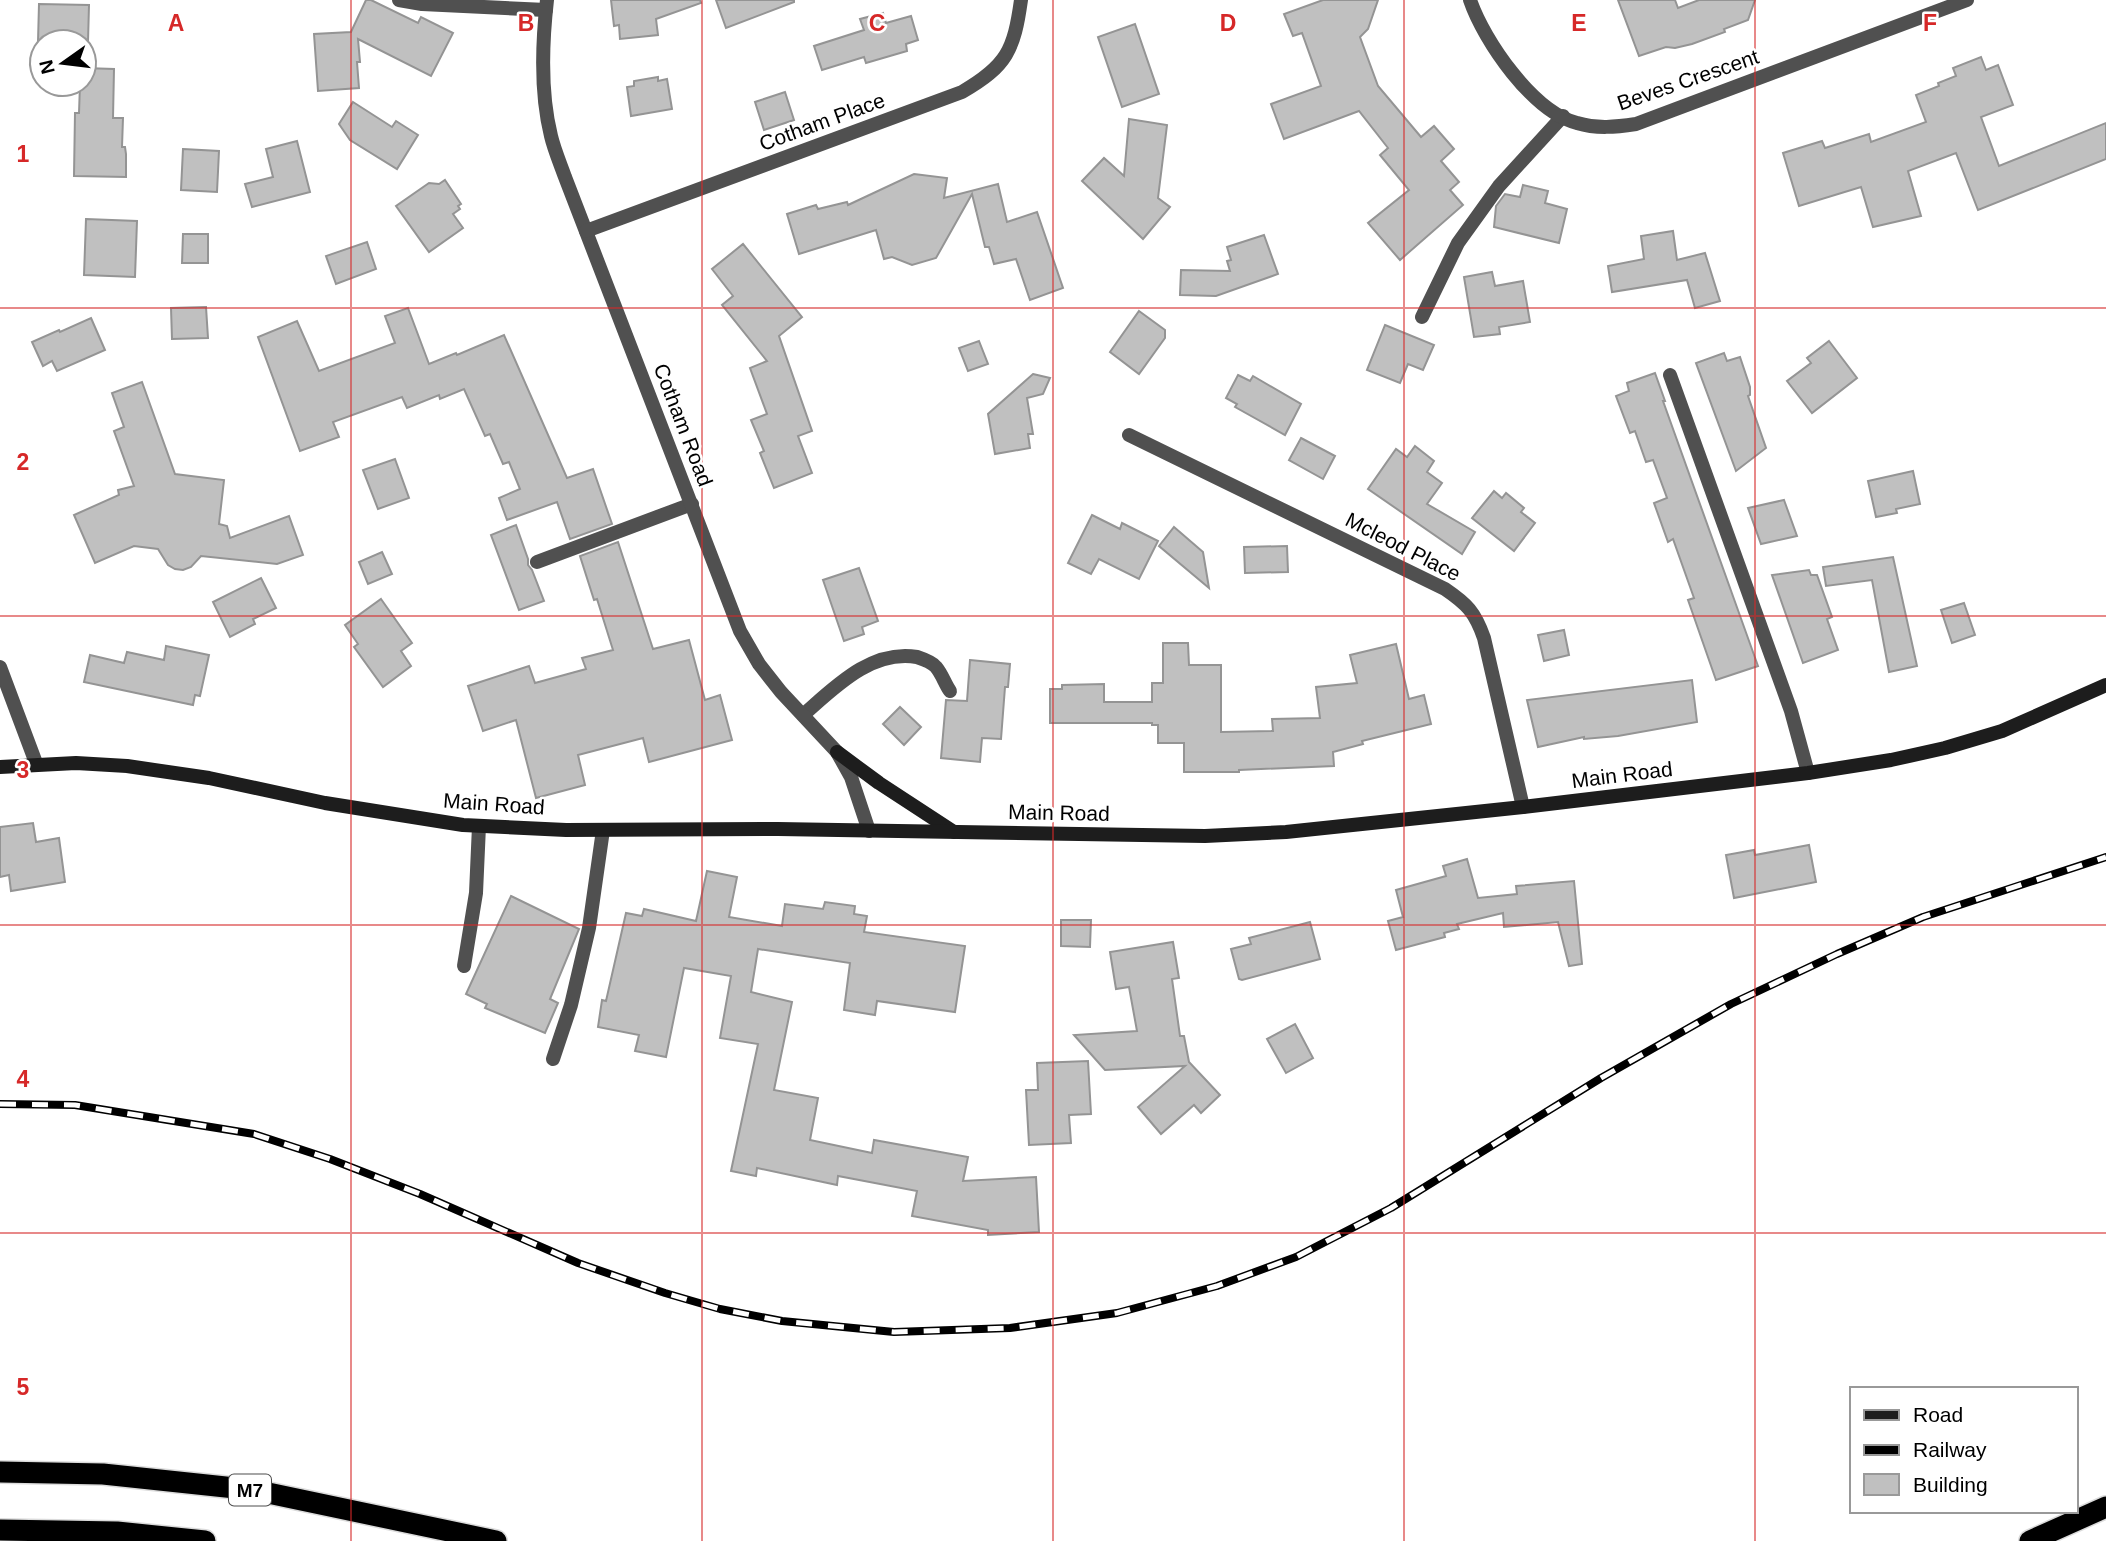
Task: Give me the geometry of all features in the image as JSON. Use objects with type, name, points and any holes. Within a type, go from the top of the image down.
[{"type":"highway","name":"M7","points":[[0,1472],[103,1474],[254,1490],[496,1541]]},
{"type":"highway","points":[[2030,1541],[2106,1507]]},
{"type":"highway","points":[[0,1530],[117,1532],[205,1541]]},
{"type":"main road","name":"Main Road","points":[[0,766],[76,763],[127,766],[209,778],[390,814],[479,826],[603,830],[778,829],[1205,836],[1286,832],[1808,774],[1891,760],[2002,731],[2106,685]]},
{"type":"main road","points":[[837,752],[878,783],[954,832]]},
{"type":"street","points":[[399,0],[422,4],[547,5]]},
{"type":"street","name":"Cotham Place","points":[[586,230],[962,92],[984,80],[1004,60],[1016,33],[1021,0]]},
{"type":"street","name":"Beves Crescent","points":[[1470,0],[1493,46],[1514,77],[1544,104],[1574,123],[1603,128],[1636,124],[1967,0]]},
{"type":"street","name":"Cotham Road","points":[[547,5],[543,39],[544,80],[551,135],[740,631],[759,664],[837,752],[851,777],[869,831]]},
{"type":"street","points":[[1422,317],[1458,243],[1499,186],[1563,116]]},
{"type":"street","points":[[1670,375],[1791,711],[1808,774]]},
{"type":"street","name":"Mcleod Place","points":[[1129,435],[1445,589],[1465,602],[1477,619],[1484,638],[1523,807]]},
{"type":"street","points":[[537,562],[691,504]]},
{"type":"street","points":[[803,715],[844,679],[885,658],[908,656],[923,659],[935,666],[950,691]]},
{"type":"street","points":[[0,667],[36,763]]},
{"type":"street","points":[[464,966],[475,893],[479,826]]},
{"type":"street","points":[[553,1059],[571,1005],[589,928],[603,830]]},
{"type":"building","points":[[366,0],[418,23],[421,17],[453,33],[431,76],[358,39],[359,88],[318,91],[314,34],[351,32]]},
{"type":"building","points":[[611,0],[700,0],[701,3],[656,19],[658,35],[620,39],[619,25],[614,26]]},
{"type":"building","points":[[716,0],[794,0],[794,2],[726,28]]},
{"type":"building","points":[[1323,0],[1378,0],[1368,29],[1360,37],[1378,86],[1421,137],[1434,126],[1454,149],[1441,161],[1459,182],[1450,190],[1463,205],[1400,260],[1368,223],[1409,190],[1380,155],[1388,148],[1359,111],[1284,139],[1271,104],[1321,86],[1302,33],[1293,36],[1284,14]]},
{"type":"building","points":[[1618,0],[1675,0],[1678,8],[1699,0],[1755,0],[1748,20],[1724,29],[1725,32],[1692,44],[1666,47],[1639,56]]},
{"type":"building","points":[[39,4],[89,5],[88,28],[38,28]]},
{"type":"building","points":[[883,13],[886,23],[911,16],[918,40],[906,44],[907,51],[866,63],[864,57],[822,70],[814,46],[864,30],[860,19]]},
{"type":"building","points":[[1135,24],[1159,94],[1122,107],[1098,37]]},
{"type":"building","points":[[1981,57],[1986,70],[1998,65],[2013,105],[1981,117],[1999,166],[2106,123],[2106,159],[1978,210],[1956,153],[1908,171],[1921,216],[1873,227],[1861,187],[1799,206],[1783,153],[1822,141],[1825,148],[1869,134],[1871,142],[1926,122],[1916,95],[1956,76],[1953,68]]},
{"type":"building","points":[[98,68],[114,69],[113,118],[123,118],[122,147],[125,147],[126,154],[126,177],[74,176],[75,113],[79,113],[80,98],[98,98]]},
{"type":"building","points":[[658,77],[658,81],[667,79],[672,109],[631,116],[627,87],[634,86],[634,81]]},
{"type":"building","points":[[785,92],[794,120],[764,130],[755,102]]},
{"type":"building","points":[[353,102],[392,127],[396,121],[418,135],[397,169],[350,140],[339,124]]},
{"type":"building","points":[[1129,119],[1167,125],[1158,198],[1170,207],[1143,239],[1082,181],[1104,158],[1124,176]]},
{"type":"building","points":[[297,141],[310,192],[252,207],[245,184],[273,177],[266,149]]},
{"type":"building","points":[[183,149],[219,151],[217,192],[181,190]]},
{"type":"building","points":[[914,174],[947,178],[944,198],[998,184],[1007,222],[1037,212],[1063,288],[1030,300],[1016,259],[994,264],[989,247],[985,247],[972,194],[936,258],[912,265],[892,257],[884,259],[876,230],[799,254],[787,214],[816,205],[818,209],[847,202],[848,205]]},
{"type":"building","points":[[445,180],[461,204],[458,206],[460,209],[453,214],[463,228],[429,252],[396,206],[429,183],[439,184]]},
{"type":"building","points":[[1523,185],[1548,191],[1545,203],[1567,209],[1559,243],[1494,227],[1496,206],[1505,194],[1520,197]]},
{"type":"building","points":[[86,219],[137,221],[135,277],[84,275]]},
{"type":"building","points":[[1673,231],[1677,260],[1705,253],[1720,301],[1695,308],[1687,280],[1612,292],[1608,266],[1644,259],[1641,236]]},
{"type":"building","points":[[183,234],[208,234],[208,263],[182,263]]},
{"type":"building","points":[[1264,235],[1278,274],[1216,296],[1180,295],[1181,270],[1230,271],[1227,261],[1231,260],[1227,247]]},
{"type":"building","points":[[367,242],[376,269],[336,284],[326,256]]},
{"type":"building","points":[[743,244],[802,317],[779,336],[812,431],[798,436],[812,473],[774,488],[760,453],[764,451],[751,420],[767,414],[750,368],[767,361],[722,305],[733,296],[712,269]]},
{"type":"building","points":[[1492,272],[1495,286],[1523,281],[1530,322],[1499,327],[1500,334],[1474,337],[1464,277]]},
{"type":"building","points":[[206,307],[208,338],[172,339],[171,308]]},
{"type":"building","points":[[408,308],[429,364],[504,335],[567,478],[593,469],[612,524],[570,539],[557,502],[507,520],[499,498],[520,489],[509,462],[503,464],[490,434],[485,436],[464,389],[440,399],[439,395],[407,408],[402,397],[333,422],[339,437],[300,451],[258,337],[297,321],[319,371],[395,343],[385,316]]},
{"type":"building","points":[[1139,311],[1165,330],[1165,338],[1139,374],[1110,352]]},
{"type":"building","points":[[91,318],[105,350],[57,371],[52,361],[43,366],[32,342]]},
{"type":"building","points":[[1385,325],[1434,345],[1423,370],[1408,364],[1400,383],[1367,370]]},
{"type":"building","points":[[979,341],[988,364],[968,371],[959,348]]},
{"type":"building","points":[[1829,341],[1857,378],[1812,413],[1787,381],[1811,363],[1807,358]]},
{"type":"building","points":[[1724,353],[1727,361],[1740,357],[1750,387],[1748,396],[1766,448],[1736,471],[1696,363]]},
{"type":"building","points":[[1655,373],[1758,666],[1716,680],[1688,600],[1694,598],[1673,539],[1668,542],[1654,503],[1667,498],[1653,460],[1646,462],[1635,431],[1630,433],[1616,396],[1629,391],[1627,383]]},
{"type":"building","points":[[1033,374],[1050,378],[1043,394],[1027,398],[1033,434],[1028,434],[1030,448],[995,454],[988,414]]},
{"type":"building","points":[[1238,375],[1250,381],[1253,376],[1301,404],[1285,435],[1235,407],[1237,404],[1226,398]]},
{"type":"building","points":[[142,382],[175,474],[224,480],[219,524],[227,526],[230,538],[289,516],[303,555],[277,564],[201,556],[191,567],[183,570],[168,565],[158,549],[134,546],[95,563],[74,515],[119,495],[118,490],[134,486],[114,431],[124,427],[112,393]]},
{"type":"building","points":[[1301,438],[1335,456],[1323,479],[1289,460]]},
{"type":"building","points":[[1415,446],[1434,461],[1427,472],[1442,483],[1427,504],[1475,532],[1462,554],[1368,489],[1396,449],[1407,457]]},
{"type":"building","points":[[395,459],[409,498],[378,509],[363,470]]},
{"type":"building","points":[[1913,471],[1920,504],[1896,509],[1897,513],[1876,517],[1868,481]]},
{"type":"building","points":[[1494,491],[1502,498],[1506,493],[1524,508],[1521,512],[1535,523],[1514,551],[1472,518]]},
{"type":"building","points":[[1784,500],[1797,536],[1761,544],[1748,508]]},
{"type":"building","points":[[1092,515],[1120,529],[1122,523],[1158,541],[1139,579],[1099,559],[1091,574],[1068,563]]},
{"type":"building","points":[[516,525],[528,565],[544,601],[519,610],[491,535]]},
{"type":"building","points":[[1174,527],[1203,552],[1209,588],[1159,546]]},
{"type":"building","points":[[618,542],[653,649],[689,640],[705,700],[720,695],[732,740],[649,762],[643,738],[578,755],[585,785],[536,798],[516,720],[483,731],[468,686],[529,666],[535,683],[586,669],[582,658],[613,650],[580,556]]},
{"type":"building","points":[[1287,546],[1288,572],[1245,573],[1244,547]]},
{"type":"building","points":[[382,552],[392,574],[368,584],[359,562]]},
{"type":"building","points":[[1893,557],[1917,666],[1889,672],[1872,580],[1826,586],[1823,567]]},
{"type":"building","points":[[859,568],[878,621],[862,627],[864,634],[844,641],[823,580]]},
{"type":"building","points":[[1809,570],[1811,575],[1817,575],[1832,617],[1827,619],[1838,650],[1803,663],[1772,575]]},
{"type":"building","points":[[261,578],[276,608],[253,619],[255,624],[230,637],[213,602]]},
{"type":"building","points":[[381,599],[412,643],[401,651],[411,666],[383,687],[354,647],[358,644],[345,625]]},
{"type":"building","points":[[1964,603],[1975,635],[1952,643],[1941,610]]},
{"type":"building","points":[[1564,630],[1569,655],[1544,661],[1538,635]]},
{"type":"building","points":[[1163,643],[1188,643],[1189,665],[1221,665],[1221,732],[1273,731],[1272,719],[1320,718],[1316,687],[1357,683],[1350,655],[1396,644],[1409,699],[1424,695],[1431,724],[1362,741],[1363,744],[1333,752],[1334,766],[1239,772],[1184,772],[1184,743],[1158,743],[1158,725],[1050,723],[1050,689],[1062,689],[1062,685],[1104,684],[1104,702],[1152,702],[1152,683],[1163,683]]},
{"type":"building","points":[[166,646],[209,655],[200,696],[195,695],[193,705],[84,682],[90,655],[124,663],[127,652],[164,660]]},
{"type":"building","points":[[970,660],[1010,664],[1008,687],[1005,687],[1001,739],[982,738],[980,762],[941,758],[946,700],[967,701]]},
{"type":"building","points":[[1692,680],[1697,722],[1618,736],[1584,737],[1538,747],[1527,700]]},
{"type":"building","points":[[900,707],[921,727],[904,745],[883,724]]},
{"type":"building","points":[[33,823],[36,842],[59,838],[65,882],[11,891],[9,875],[0,877],[0,827]]},
{"type":"building","points":[[1809,845],[1816,882],[1734,898],[1726,855],[1754,850],[1755,855]]},
{"type":"building","points":[[1467,859],[1478,898],[1517,894],[1516,886],[1574,881],[1582,964],[1569,966],[1558,922],[1504,927],[1503,913],[1457,924],[1459,929],[1444,933],[1445,937],[1396,950],[1388,921],[1403,917],[1396,890],[1446,876],[1443,866]]},
{"type":"building","points":[[707,871],[737,877],[729,917],[782,926],[785,904],[823,909],[825,902],[855,906],[854,914],[867,916],[864,932],[965,946],[955,1012],[877,1001],[875,1015],[844,1010],[850,963],[758,949],[751,992],[792,1002],[774,1090],[818,1098],[810,1140],[872,1153],[874,1140],[968,1157],[963,1181],[1036,1177],[1039,1232],[988,1235],[988,1230],[912,1216],[917,1191],[838,1176],[837,1185],[757,1168],[756,1176],[731,1171],[758,1044],[720,1038],[731,976],[684,968],[666,1057],[635,1051],[639,1035],[598,1027],[602,1000],[606,1001],[626,913],[642,916],[644,909],[696,921]]},
{"type":"building","points":[[511,896],[579,929],[550,999],[558,1003],[545,1033],[485,1008],[487,1004],[466,994]]},
{"type":"building","points":[[1061,920],[1091,920],[1090,947],[1061,946]]},
{"type":"building","points":[[1310,922],[1320,959],[1239,979],[1231,949],[1251,944],[1249,938]]},
{"type":"building","points":[[1173,942],[1179,978],[1172,979],[1180,1036],[1184,1036],[1189,1062],[1220,1095],[1201,1113],[1194,1105],[1161,1134],[1138,1107],[1185,1066],[1105,1070],[1074,1035],[1137,1031],[1129,987],[1116,989],[1110,952]]},
{"type":"building","points":[[1295,1024],[1313,1058],[1286,1073],[1267,1039]]},
{"type":"building","points":[[1088,1061],[1091,1114],[1069,1115],[1071,1143],[1029,1145],[1026,1090],[1038,1090],[1037,1063]]},
{"type":"railway","points":[[0,1104],[75,1105],[254,1134],[330,1159],[420,1194],[578,1263],[720,1309],[782,1321],[894,1332],[1010,1328],[1117,1313],[1217,1286],[1296,1257],[1391,1208],[1601,1078],[1731,1004],[1923,917],[2106,857]]}]
